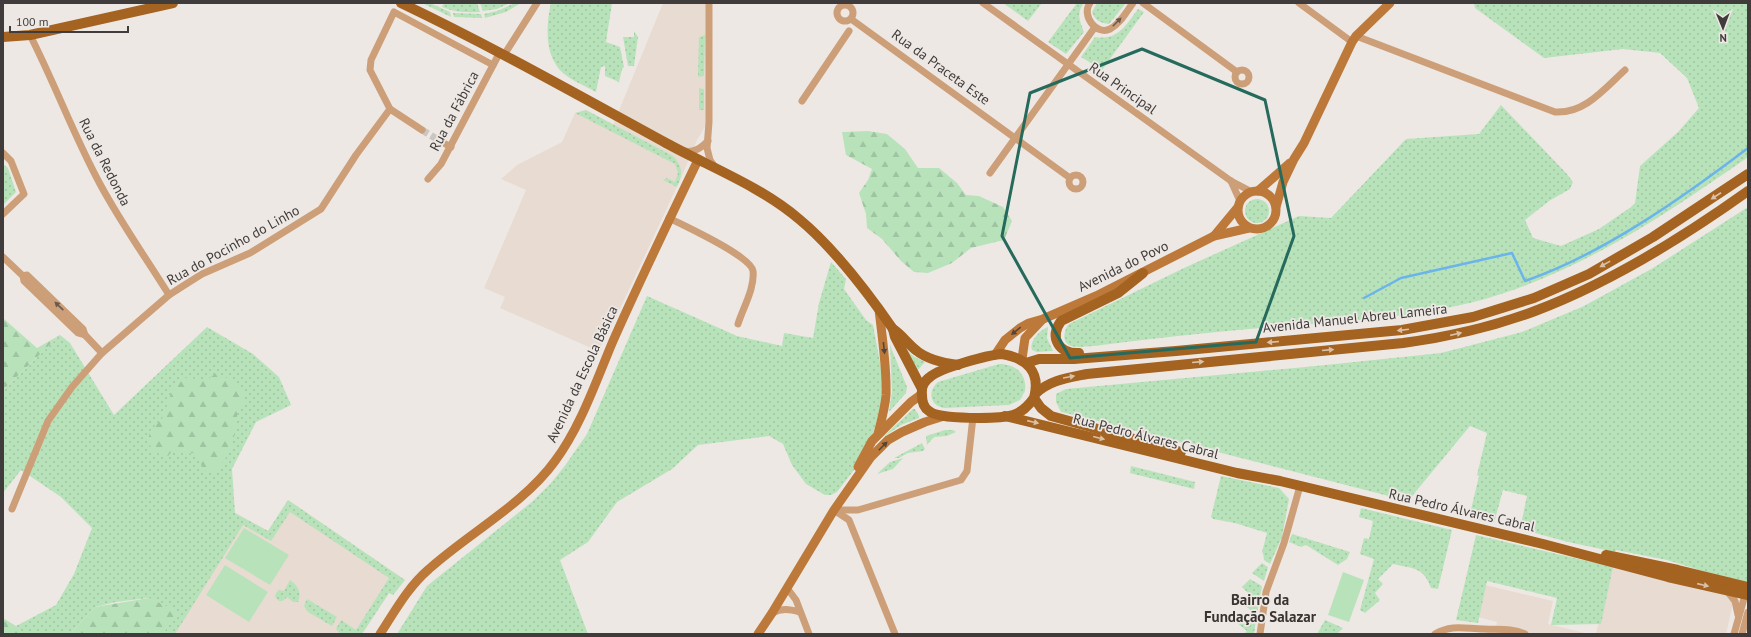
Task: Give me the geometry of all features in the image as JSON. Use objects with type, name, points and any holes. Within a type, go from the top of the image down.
[{"type":"main road","points":[[3,37],[30,34],[173,3]]},
{"type":"main road","points":[[401,3],[502,53],[716,170],[754,188],[799,218],[843,265],[879,309],[893,329],[924,355],[944,363],[958,365]]},
{"type":"main road","name":"Avenida Manuel Abreu Lameira","points":[[1024,361],[1155,352],[1402,330],[1446,323],[1504,308],[1563,286],[1621,256],[1653,237],[1748,174]]},
{"type":"main road","name":"Avenida Manuel Abreu Lameira","points":[[1005,416],[1022,411],[1041,389],[1053,381],[1087,374],[1403,343],[1439,338],[1496,324],[1536,311],[1592,286],[1661,247],[1748,191]]},
{"type":"main road","points":[[1143,273],[1118,294],[1061,321],[1057,327],[1056,341],[1061,349],[1068,353],[1123,350],[1155,352]]},
{"type":"main road","points":[[893,329],[895,337],[922,392],[923,403],[927,410],[932,414],[973,417],[1005,416]]},
{"type":"main road","points":[[922,392],[926,381],[932,375],[958,365],[995,354],[1008,355],[1024,361],[1035,377],[1034,396]]},
{"type":"main road","name":"Rua Pedro Álvares Cabral","points":[[1034,396],[1041,408],[1048,414],[1056,417],[1280,481],[1543,544],[1683,581],[1729,587]]},
{"type":"main road","name":"Rua Pedro Álvares Cabral","points":[[1005,416],[1237,473],[1280,481]]},
{"type":"main road","name":"Rua Pedro Álvares Cabral","points":[[1543,544],[1637,560],[1678,570],[1747,594]]},
{"type":"main road","points":[[1644,571],[1649,568],[1672,573],[1678,570],[1683,581]]},
{"type":"street","name":"Rua da Fábrica","points":[[428,179],[441,164],[451,147],[493,65],[536,3]]},
{"type":"street","points":[[709,3],[708,144],[710,160],[716,170]]},
{"type":"street","name":"Rua Principal","points":[[983,3],[1231,181],[1255,191]]},
{"type":"street","points":[[1090,3],[1087,7],[1086,15],[1090,23],[1100,29],[1109,30],[1117,24],[1133,3]]},
{"type":"street","points":[[1143,3],[1237,72]]},
{"type":"street","points":[[1299,3],[1354,39],[1555,112],[1565,113],[1574,111],[1585,105],[1625,70]]},
{"type":"street","points":[[1354,39],[1390,3]]},
{"type":"street","points":[[422,130],[390,109],[370,70],[371,60],[394,12],[493,65]]},
{"type":"street","name":"Rua da Praceta Este","points":[[851,19],[1016,137],[1070,178]]},
{"type":"street","points":[[990,173],[1095,27]]},
{"type":"street","points":[[802,101],[850,31]]},
{"type":"street","name":"Rua da Redonda","points":[[30,34],[49,73],[79,143],[99,183],[121,222],[170,295]]},
{"type":"street","name":"Avenida do Povo","points":[[995,354],[1005,340],[1029,323],[1044,319],[1143,273],[1214,236],[1249,228],[1261,229],[1271,223],[1274,218],[1283,182],[1294,159],[1304,143],[1354,39]]},
{"type":"street","name":"Rua do Pocinho do Linho","points":[[12,509],[48,420],[72,387],[102,353],[170,295],[202,274],[250,253],[315,213],[326,203],[356,155],[390,109]]},
{"type":"street","points":[[440,141],[451,147]]},
{"type":"street","points":[[679,150],[687,152],[696,150],[708,144]]},
{"type":"street","points":[[700,161],[708,144]]},
{"type":"street","points":[[3,153],[11,161],[24,194],[3,214]]},
{"type":"street","name":"Avenida do Povo","points":[[1214,236],[1245,195],[1255,191],[1294,159]]},
{"type":"street","name":"Avenida da Escola Básica","points":[[380,634],[407,591],[429,569],[535,485],[556,461],[571,435],[590,395],[669,218],[691,174],[700,161]]},
{"type":"street","points":[[1231,181],[1239,204],[1238,212],[1241,222],[1249,228]]},
{"type":"street","points":[[1255,191],[1268,194],[1276,207]]},
{"type":"street","points":[[669,218],[738,254],[750,264],[753,271],[752,285],[738,324]]},
{"type":"street","points":[[3,258],[23,276],[24,281],[78,333],[85,334],[102,353]]},
{"type":"street","points":[[878,434],[883,416],[886,390],[885,351],[879,309]]},
{"type":"street","name":"Avenida do Povo","points":[[1024,361],[1025,338],[1044,319]]},
{"type":"street","points":[[842,499],[872,441],[922,392]]},
{"type":"street","points":[[758,634],[772,614],[834,510],[871,457],[888,440],[925,422],[944,416]]},
{"type":"street","points":[[834,510],[858,510],[960,480],[967,471],[973,417]]},
{"type":"street","points":[[1260,634],[1266,592],[1284,543],[1300,486]]},
{"type":"street","points":[[834,510],[849,520],[895,634]]},
{"type":"street","points":[[1729,587],[1735,601],[1738,615]]},
{"type":"street","points":[[787,588],[796,600],[809,634]]},
{"type":"street","points":[[1734,634],[1738,615],[1747,594]]},
{"type":"street","points":[[772,614],[779,609],[786,608],[800,612]]},
{"type":"street","points":[[1742,634],[1748,612]]},
{"type":"street","points":[[1435,634],[1454,627],[1484,629],[1505,628],[1525,634]]},
{"type":"highlighted area","points":[[1142,49],[1265,100],[1294,236],[1256,342],[1070,358],[1002,236],[1030,93]]},
{"type":"shaded area","points":[[663,3],[707,3],[707,123],[697,140],[681,178],[611,328],[598,351],[500,308],[505,297],[484,288],[526,190],[501,179],[517,165],[562,142],[575,113],[586,110],[613,125]]},
{"type":"shaded area","points":[[288,500],[405,580],[393,595],[389,593],[362,634],[163,634],[235,513],[268,531]]},
{"type":"shaded area","points":[[1612,565],[1727,593],[1732,599],[1732,607],[1726,634],[1596,634]]},
{"type":"shaded area","points":[[1485,585],[1553,601],[1548,624],[1589,634],[1495,634],[1497,622],[1478,617]]},
{"type":"green space","points":[[430,3],[450,12],[451,17],[424,4]]},
{"type":"green space","points":[[444,3],[477,3],[480,12],[451,10],[442,7]]},
{"type":"green space","points":[[480,3],[510,3],[497,9],[483,11]]},
{"type":"green space","points":[[515,3],[521,3],[506,12],[485,18],[484,14],[497,11]]},
{"type":"green space","points":[[551,3],[612,3],[606,42],[620,47],[624,67],[622,69],[619,82],[605,76],[605,66],[601,67],[596,92],[563,73],[552,58],[548,40],[548,21]]},
{"type":"green space","points":[[1003,3],[1042,3],[1028,21]]},
{"type":"green space","points":[[1077,3],[1084,3],[1079,14],[1084,32],[1066,54],[1048,42]]},
{"type":"green space","points":[[1097,3],[1126,3],[1109,24],[1098,21],[1092,12]]},
{"type":"green space","points":[[1474,3],[1748,3],[1748,157],[1655,220],[1589,257],[1556,273],[1485,299],[1436,310],[1361,320],[1213,332],[1094,346],[1073,347],[1066,342],[1064,336],[1069,324],[1184,268],[1299,216],[1331,218],[1406,139],[1479,134],[1501,105],[1573,182],[1570,189],[1549,201],[1525,220],[1533,238],[1561,246],[1599,229],[1631,207],[1635,203],[1640,166],[1678,132],[1699,108],[1687,78],[1660,53],[1623,49],[1544,58],[1475,8]]},
{"type":"green space","points":[[1138,9],[1144,12],[1102,70],[1081,57],[1095,37],[1110,37],[1116,34],[1125,26]]},
{"type":"green space","points":[[453,13],[481,14],[482,18],[454,17]]},
{"type":"green space","points":[[634,31],[638,37],[634,66],[628,66],[623,37],[634,37]]},
{"type":"green space","points":[[705,35],[704,76],[698,77],[699,37]]},
{"type":"green space","points":[[699,88],[704,89],[704,110],[699,110]]},
{"type":"green space","points":[[586,110],[673,156],[679,164],[681,171],[677,187],[663,180],[667,178],[675,182],[678,173],[675,164],[575,113]]},
{"type":"green space","points":[[868,131],[887,134],[905,149],[918,168],[939,168],[957,183],[966,195],[979,196],[1003,207],[1012,221],[1004,240],[971,248],[952,263],[928,273],[914,272],[901,261],[882,239],[867,228],[866,214],[859,193],[868,180],[872,169],[846,155],[842,132]]},
{"type":"green space","points":[[3,164],[8,168],[16,192],[3,205]]},
{"type":"green space","points":[[1257,199],[1262,200],[1268,206],[1268,216],[1262,222],[1257,223],[1252,222],[1246,216],[1245,211],[1246,206],[1252,200]]},
{"type":"green space","points":[[1748,207],[1748,585],[1667,560],[1616,550],[1615,552],[1568,542],[1520,529],[1527,496],[1503,490],[1494,523],[1469,518],[1487,433],[1470,426],[1408,501],[1061,412],[1056,402],[1056,394],[1066,389],[1441,353],[1522,332],[1584,306],[1653,268]]},
{"type":"green space","points":[[831,262],[846,279],[844,289],[866,320],[873,325],[882,373],[881,404],[874,431],[857,466],[837,492],[831,495],[825,495],[806,484],[792,465],[783,444],[769,436],[698,445],[672,469],[617,502],[588,542],[560,560],[588,634],[397,634],[427,586],[533,501],[564,467],[587,434],[647,296],[737,336],[782,346],[784,333],[813,338],[819,303]]},
{"type":"green space","points":[[3,318],[37,348],[60,335],[3,390]]},
{"type":"green space","points":[[207,327],[253,354],[279,377],[291,405],[256,422],[232,469],[235,513],[268,531],[288,500],[405,580],[393,595],[389,593],[362,634],[340,634],[336,629],[341,620],[356,630],[389,578],[290,512],[271,541],[243,525],[175,634],[163,634],[176,611],[148,598],[116,602],[95,607],[72,632],[73,634],[23,634],[16,626],[56,605],[74,574],[92,528],[61,497],[21,470],[3,493],[3,390],[60,335],[70,343],[114,415]]},
{"type":"green space","points":[[1048,327],[1047,338],[1053,351],[1037,352],[1032,350],[1032,343],[1036,336]]},
{"type":"green space","points":[[890,345],[907,387],[906,393],[889,412],[892,392]]},
{"type":"green space","points":[[908,351],[913,356],[925,362],[918,370],[907,353]]},
{"type":"green space","points":[[999,364],[1011,366],[1022,375],[1025,391],[1020,400],[1009,405],[944,408],[939,407],[933,401],[931,394],[932,390],[938,382]]},
{"type":"green space","points":[[216,373],[229,379],[244,390],[245,405],[238,407],[236,426],[231,448],[216,471],[206,471],[193,453],[184,454],[174,449],[168,456],[154,452],[148,442],[150,431],[162,419],[172,391],[184,378],[206,381]]},
{"type":"green space","points":[[913,409],[915,409],[919,418],[901,425],[882,438]]},
{"type":"green space","points":[[945,430],[953,430],[956,432],[947,436],[934,437],[927,445],[926,436]]},
{"type":"green space","points":[[922,443],[925,449],[923,451],[908,453],[899,458],[894,458]]},
{"type":"green space","points":[[903,458],[893,469],[877,474],[890,462]]},
{"type":"green space","points":[[1131,466],[1195,482],[1194,489],[1130,473]]},
{"type":"green space","points":[[1221,476],[1279,488],[1289,499],[1282,537],[1270,564],[1264,560],[1262,552],[1267,533],[1235,523],[1213,519],[1211,517]]},
{"type":"green space","points":[[1361,508],[1452,530],[1438,589],[1431,588],[1421,572],[1412,568],[1393,564],[1378,579],[1383,584],[1375,593],[1380,600],[1365,613],[1360,610],[1374,559],[1360,554],[1364,538],[1369,539],[1373,521],[1359,517]]},
{"type":"green space","points":[[244,528],[289,555],[270,585],[225,558]]},
{"type":"green space","points":[[1292,534],[1350,552],[1347,559],[1338,565],[1306,545],[1301,547],[1289,542]]},
{"type":"green space","points":[[1476,535],[1613,567],[1601,624],[1551,625],[1557,598],[1487,581],[1478,623],[1456,620]]},
{"type":"green space","points":[[1262,563],[1268,567],[1264,581],[1252,573]]},
{"type":"green space","points":[[225,565],[268,592],[249,622],[206,595]]},
{"type":"green space","points":[[1343,572],[1364,580],[1349,622],[1328,615]]},
{"type":"green space","points":[[1250,579],[1262,586],[1257,614],[1242,604],[1251,596],[1242,587]]},
{"type":"green space","points":[[290,580],[299,592],[300,595],[298,602],[293,602],[287,597],[283,601],[279,601],[275,597],[276,593],[279,590],[284,591]]},
{"type":"green space","points":[[149,598],[177,611],[163,634],[73,634],[72,632],[95,607]]},
{"type":"green space","points":[[307,599],[337,617],[332,626],[308,612],[304,606]]},
{"type":"green space","points":[[1245,613],[1256,620],[1254,634],[1244,634],[1247,631],[1236,622]]},
{"type":"green space","points":[[3,618],[16,626],[23,634],[3,634]]},
{"type":"green space","points":[[1325,620],[1343,628],[1337,634],[1317,634]]},
{"type":"waterway","points":[[1364,298],[1401,278],[1512,253],[1525,281],[1554,270],[1583,256],[1641,223],[1669,205],[1748,148]]},
{"type":"tunnel","points":[[422,130],[440,141]]},
{"type":"district","name":"Bairro da Fundação Salazar","points":[[1260,608]]}]
